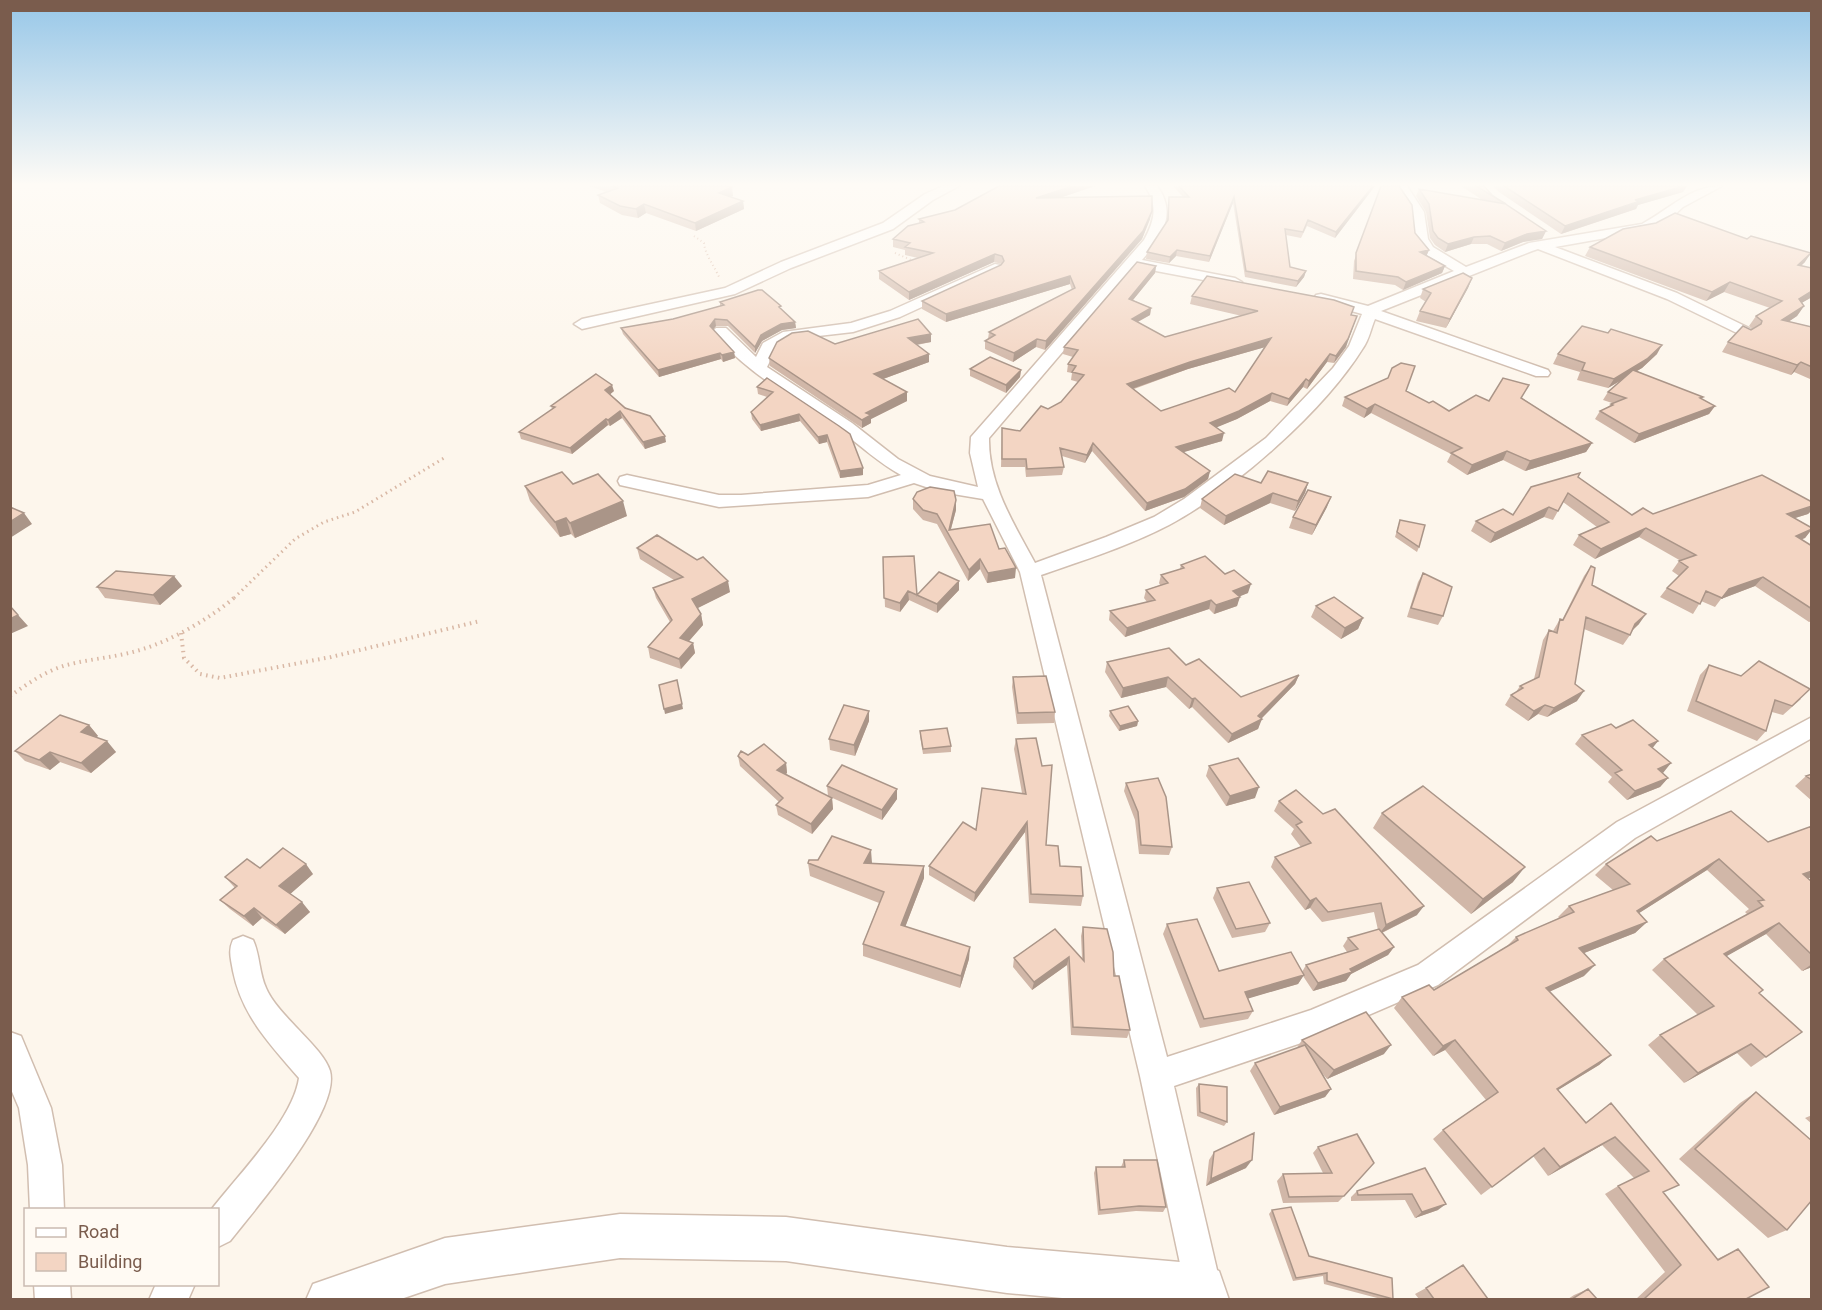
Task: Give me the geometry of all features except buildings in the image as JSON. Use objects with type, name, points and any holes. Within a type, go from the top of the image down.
[{"type":"street","points":[[582,324],[730,291],[786,265],[833,247]]},
{"type":"street","points":[[329,1299],[445,1261],[620,1236],[786,1239],[1007,1270],[1204,1293],[1156,1076],[1030,572],[991,495],[977,450],[980,437],[1134,263],[1145,247]]},
{"type":"street","points":[[1426,247],[1464,271]]},
{"type":"street","points":[[1030,572],[1113,542],[1191,503],[1272,442],[1339,371],[1357,346],[1370,312],[1394,298],[1464,271],[1517,247]]},
{"type":"street","points":[[1562,247],[1746,332]]},
{"type":"street","points":[[1134,263],[1254,285]]},
{"type":"street","points":[[758,368],[770,346],[788,335],[853,327],[895,314],[995,268]]},
{"type":"street","points":[[1305,295],[1370,312],[1542,373]]},
{"type":"street","points":[[721,331],[758,368],[846,427],[892,463],[940,486],[991,495]]},
{"type":"street","points":[[627,481],[719,501],[741,501],[868,490],[916,476]]},
{"type":"street","points":[[1156,1076],[1313,1024],[1428,975],[1504,922],[1626,830],[1812,726]]},
{"type":"street","points":[[219,1228],[291,1135],[312,1096],[315,1073],[271,1022],[252,993],[243,949]]},
{"type":"street","points":[[10,1047],[35,1108],[45,1165],[47,1208]]},
{"type":"street","points":[[167,1299],[176,1286]]},
{"type":"path","points":[[704,247],[705,254],[712,260],[717,275],[730,291]]},
{"type":"path","points":[[895,253],[917,262],[929,271],[937,282],[938,295]]},
{"type":"path","points":[[10,696],[52,670],[70,664],[100,660],[145,649],[181,633],[232,599],[274,556],[295,539],[324,522],[355,512],[444,458]]},
{"type":"path","points":[[181,633],[184,658],[200,674],[220,678],[331,657],[480,621]]}]
